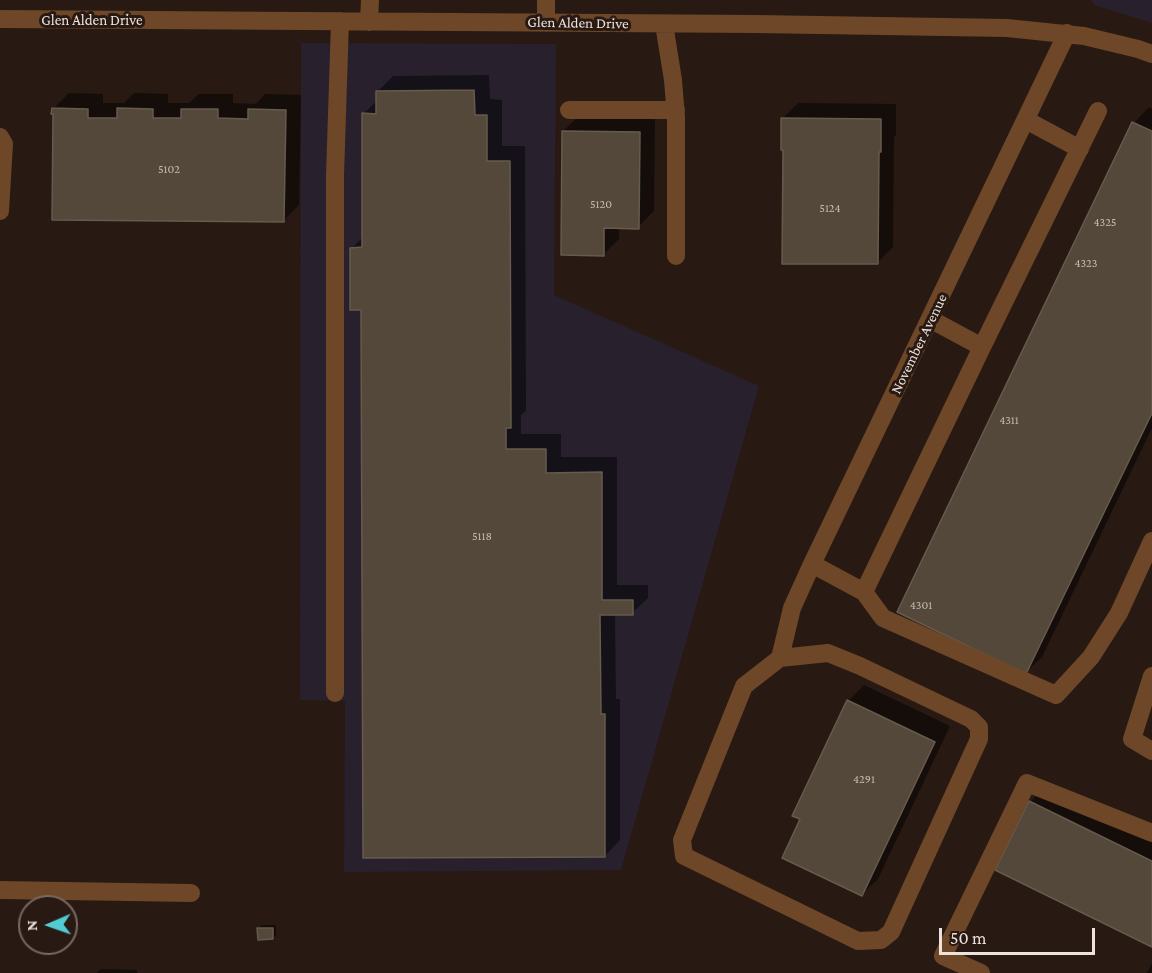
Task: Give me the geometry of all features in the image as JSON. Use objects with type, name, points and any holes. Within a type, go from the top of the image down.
[{"type":"street","points":[[369,21],[370,0]]},
{"type":"street","points":[[546,0],[546,23]]},
{"type":"street","name":"Glen Alden Drive","points":[[0,19],[1007,28],[1066,33],[1138,48],[1152,54]]},
{"type":"street","points":[[335,693],[335,176],[340,21]]},
{"type":"street","points":[[664,24],[676,110],[676,255]]},
{"type":"street","name":"November Avenue","points":[[780,658],[792,608],[812,564],[1066,33]]},
{"type":"street","points":[[569,110],[676,110]]},
{"type":"street","points":[[864,592],[1098,111]]},
{"type":"street","points":[[1026,120],[1080,149]]},
{"type":"street","points":[[0,137],[4,144],[0,211]]},
{"type":"street","points":[[930,319],[982,346]]},
{"type":"street","points":[[812,564],[864,592],[883,618],[1056,695],[1091,657],[1119,613],[1152,541]]},
{"type":"street","points":[[828,653],[971,719],[980,727],[979,740],[891,932],[881,940],[858,941],[684,856],[682,840],[744,686],[780,658],[828,653]]},
{"type":"street","points":[[1152,676],[1132,739],[1152,752]]},
{"type":"street","points":[[981,973],[943,956],[1027,783],[1152,833]]},
{"type":"street","points":[[0,890],[191,893]]},
{"type":"shaded area","points":[[1092,0],[1152,0],[1152,23],[1094,5]]},
{"type":"shaded area","points":[[301,43],[556,44],[554,295],[759,386],[621,870],[344,872],[345,701],[300,700]]},
{"type":"building","points":[[474,90],[475,115],[487,115],[487,161],[510,161],[511,428],[506,428],[506,449],[546,449],[546,473],[602,472],[602,600],[633,600],[633,615],[600,615],[601,714],[605,714],[605,857],[363,858],[361,310],[350,310],[350,248],[362,247],[362,113],[376,114],[376,91]]},
{"type":"building","points":[[52,108],[88,109],[88,118],[117,118],[117,108],[153,109],[153,118],[181,118],[181,109],[218,109],[218,118],[248,119],[248,109],[286,110],[284,222],[52,220]]},
{"type":"building","points":[[781,118],[881,119],[878,264],[782,264]]},
{"type":"building","points":[[1132,122],[1152,131],[1152,413],[1026,674],[897,612]]},
{"type":"building","points":[[562,131],[640,132],[639,229],[604,228],[604,256],[561,255]]},
{"type":"building","points":[[847,700],[935,742],[862,896],[782,858],[800,819],[792,816]]},
{"type":"building","points":[[1029,801],[1152,861],[1152,947],[995,870]]},
{"type":"building","points":[[257,928],[273,928],[273,939],[258,940]]}]
